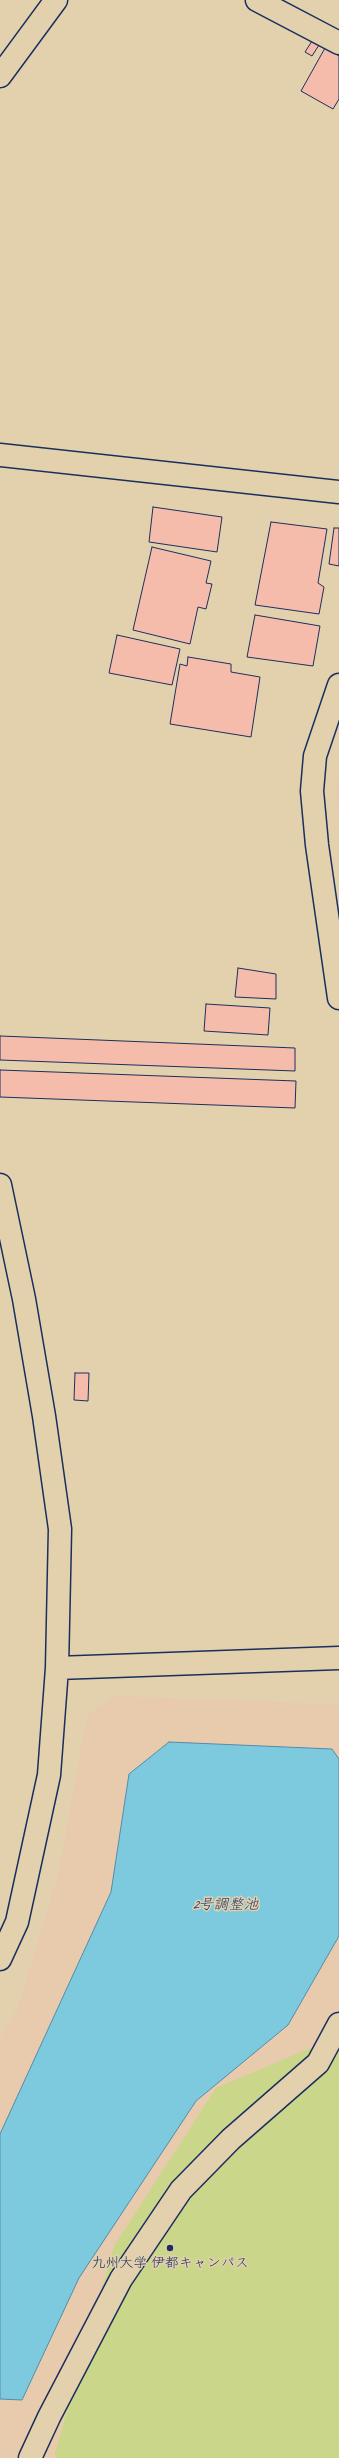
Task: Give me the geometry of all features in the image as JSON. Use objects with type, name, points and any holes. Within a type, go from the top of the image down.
[{"type":"street","points":[[0,76],[56,0]]},
{"type":"street","points":[[257,0],[339,43]]},
{"type":"street","points":[[0,455],[339,492]]},
{"type":"street","points":[[339,685],[315,756],[312,791],[317,845],[339,998]]},
{"type":"street","points":[[0,1185],[24,1299],[44,1416],[60,1529],[56,1668],[49,1775],[17,1922],[0,1959]]},
{"type":"street","points":[[56,1668],[339,1658]]},
{"type":"street","points":[[30,2458],[121,2280],[181,2190],[231,2139],[318,2063],[339,2024]]},
{"type":"shaded area","points":[[339,766],[339,819],[335,795]]},
{"type":"shaded area","name":"九州大学 伊都キャンパス","points":[[115,1696],[339,1704],[339,2458],[0,2458],[0,2038],[18,2006],[58,1875],[87,1714]]},
{"type":"green space","points":[[339,2036],[339,2458],[56,2458],[55,2453],[114,2246],[216,2088]]},
{"type":"water","name":"2号調整池","points":[[169,1742],[332,1749],[339,1759],[339,1936],[288,2025],[196,2101],[79,2278],[22,2400],[0,2399],[0,2134],[111,1892],[129,1774]]},
{"type":"building","points":[[312,41],[319,45],[312,56],[305,52]]},
{"type":"building","points":[[325,48],[339,56],[339,99],[333,109],[301,91]]},
{"type":"building","points":[[153,507],[222,517],[217,552],[149,542]]},
{"type":"building","points":[[271,522],[327,529],[318,583],[324,587],[319,614],[255,605]]},
{"type":"building","points":[[334,528],[339,528],[339,566],[329,564]]},
{"type":"building","points":[[152,547],[211,561],[206,583],[212,584],[206,609],[198,607],[190,644],[133,630]]},
{"type":"building","points":[[255,615],[320,626],[313,666],[247,657]]},
{"type":"building","points":[[117,635],[180,649],[172,685],[109,673]]},
{"type":"building","points":[[188,657],[231,664],[231,672],[260,677],[251,737],[170,724],[180,664],[187,666]]},
{"type":"building","points":[[238,968],[276,974],[276,999],[235,997]]},
{"type":"building","points":[[206,1004],[270,1008],[268,1035],[204,1031]]},
{"type":"building","points":[[0,1036],[295,1048],[295,1071],[0,1060]]},
{"type":"building","points":[[0,1070],[296,1081],[295,1108],[0,1097]]},
{"type":"building","points":[[75,1373],[89,1373],[88,1401],[74,1400]]},
{"type":"place","name":"九州大学 伊都キャンパス","points":[[170,2248]]}]
